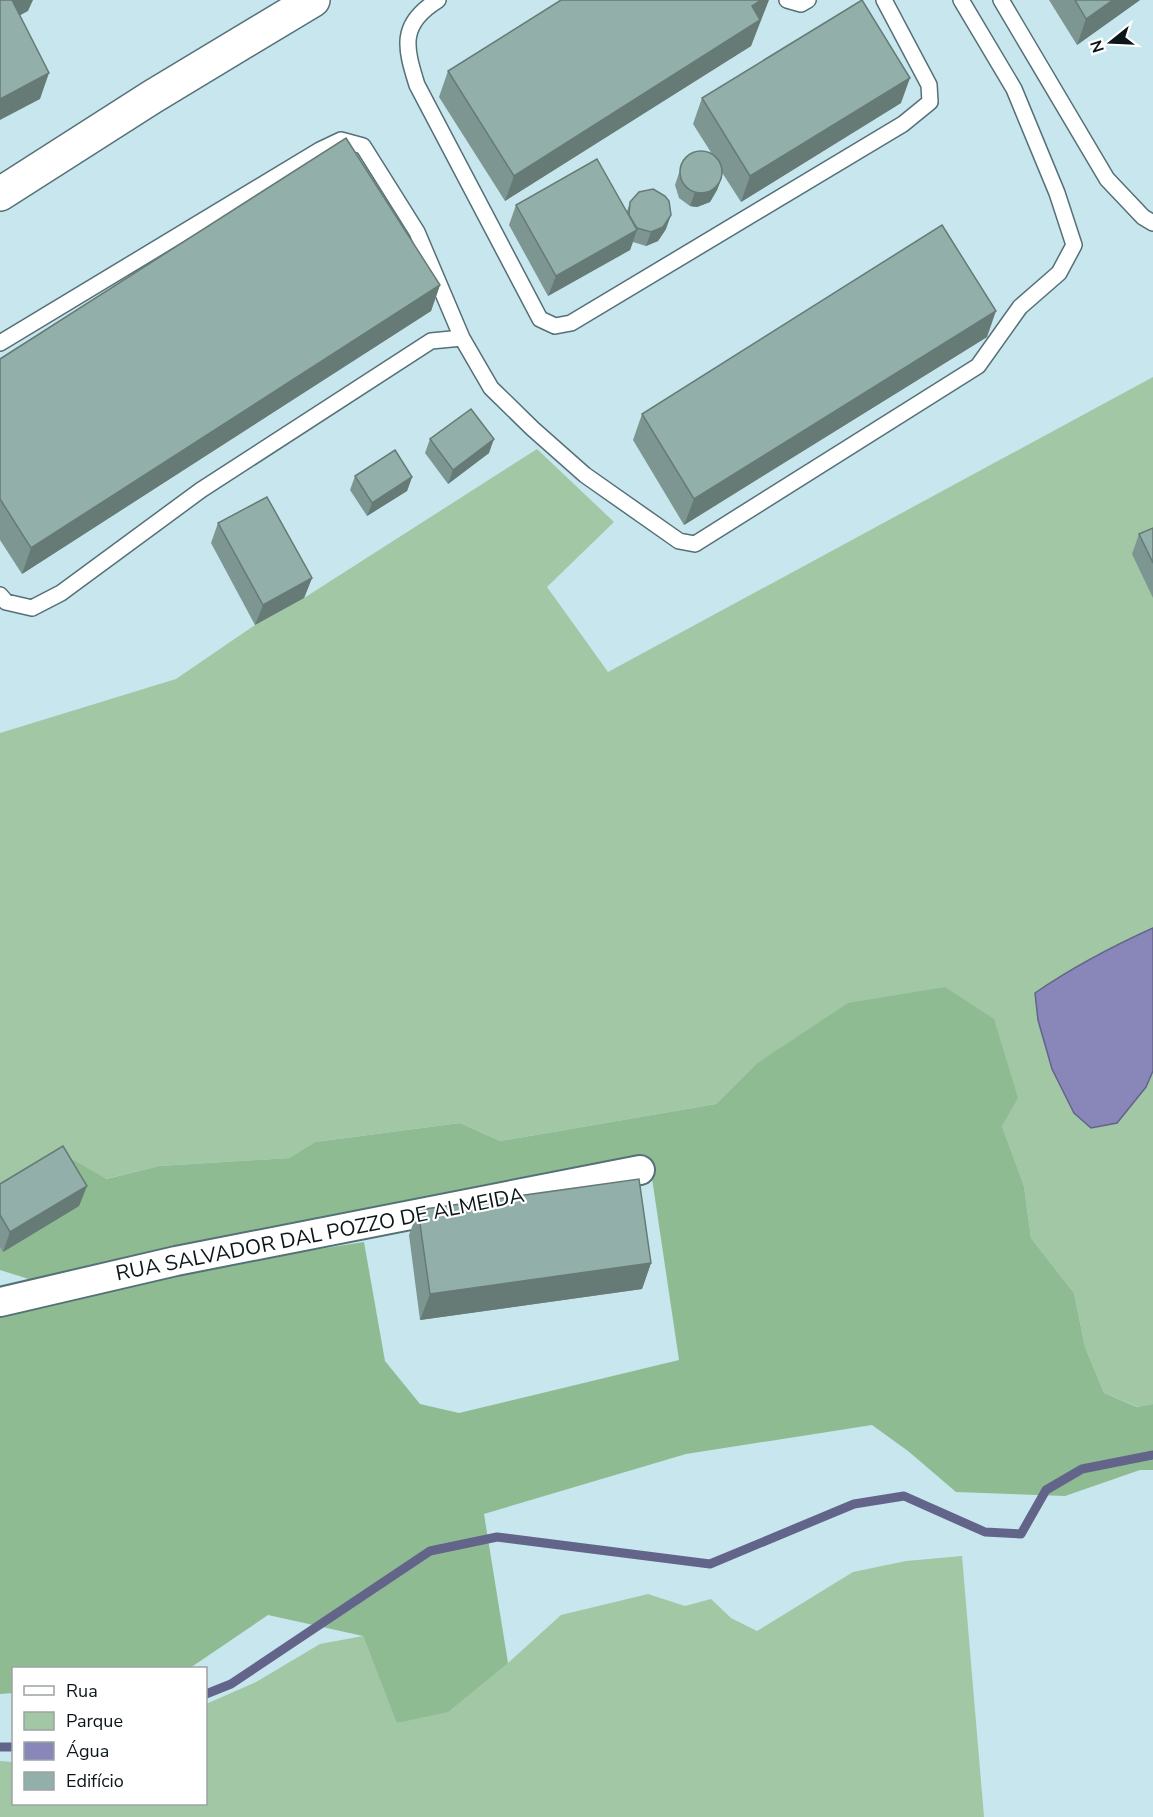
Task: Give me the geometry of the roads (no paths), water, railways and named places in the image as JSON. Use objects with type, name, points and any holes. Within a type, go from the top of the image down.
[{"type":"street","points":[[0,194],[152,97],[313,0]]},
{"type":"street","name":"RUA SALVADOR DAL POZZO DE ALMEIDA","points":[[0,1302],[176,1261],[640,1170]]},
{"type":"lane","points":[[438,0],[423,9],[408,32],[409,58],[417,85],[540,319],[555,326],[571,323],[903,124],[930,102],[929,85],[884,0]]},
{"type":"lane","points":[[787,0],[801,4],[807,0]]},
{"type":"lane","points":[[0,343],[320,150],[341,140],[363,146],[417,232],[462,338],[491,388],[576,467],[679,541],[695,544],[978,366],[1020,308],[1059,273],[1074,245],[1057,193],[1014,89],[961,0]]},
{"type":"lane","points":[[1001,0],[1107,179],[1143,217],[1153,223]]},
{"type":"lane","points":[[0,595],[6,602],[33,608],[61,593],[201,490],[431,341],[462,338]]},
{"type":"water","points":[[1153,928],[1153,1071],[1146,1087],[1117,1123],[1091,1128],[1074,1113],[1052,1069],[1038,1020],[1035,993],[1092,958]]},
{"type":"waterway","points":[[207,1694],[231,1684],[430,1551],[497,1537],[710,1564],[854,1504],[904,1496],[985,1532],[1021,1534],[1046,1490],[1082,1469],[1153,1455]]},
{"type":"waterway","points":[[0,1747],[12,1747]]}]
